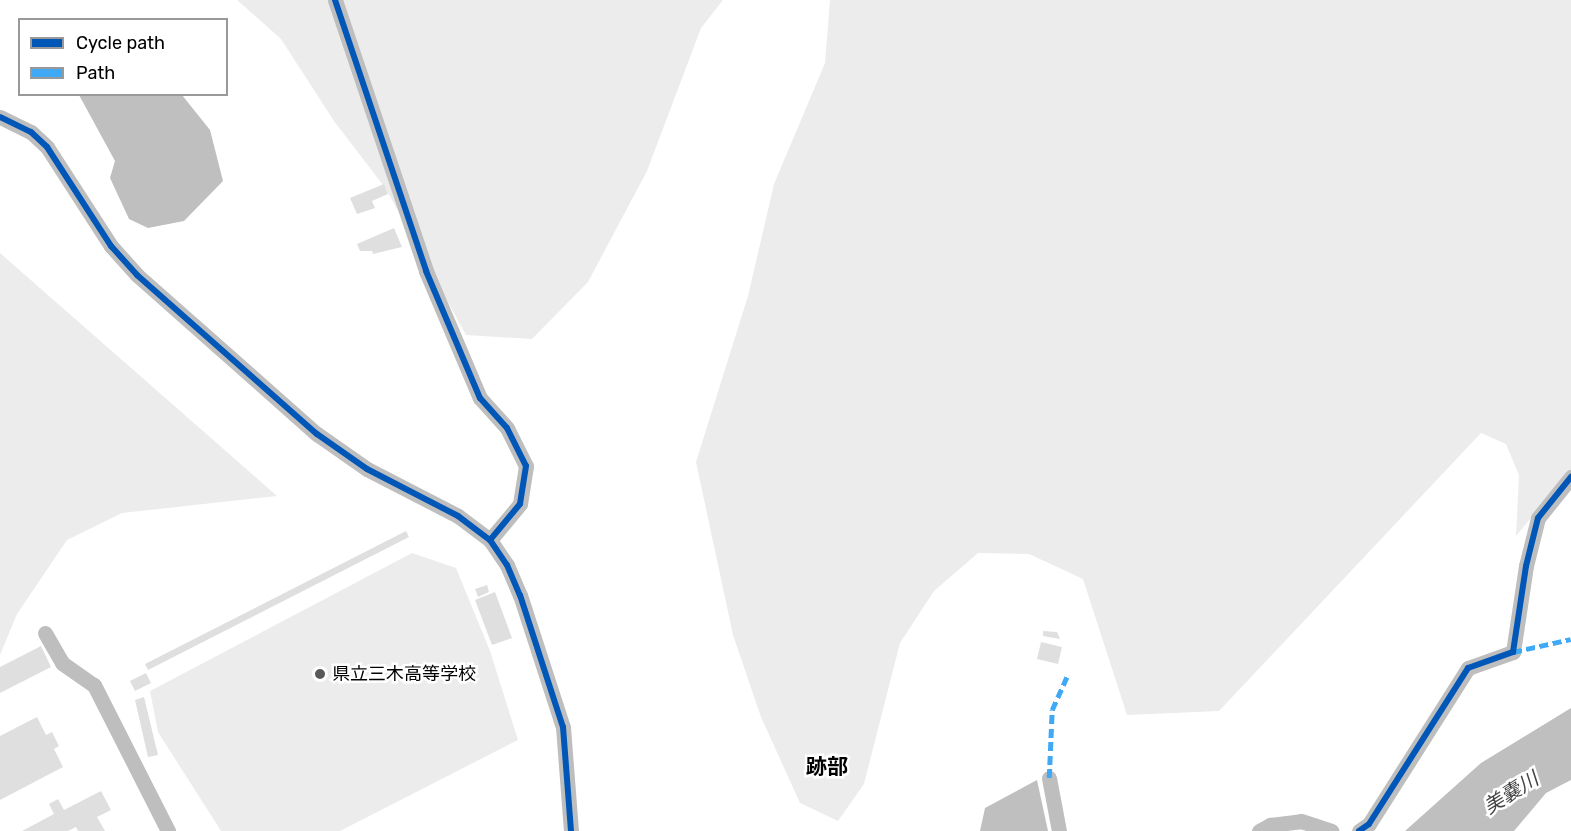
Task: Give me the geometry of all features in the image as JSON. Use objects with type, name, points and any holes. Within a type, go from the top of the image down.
[{"type":"street","points":[[335,0],[426,271],[480,398],[507,428],[526,466],[520,504],[490,540]]},
{"type":"street","points":[[0,117],[31,132],[47,147],[111,246],[137,275],[317,434],[366,469],[458,516],[490,540],[507,565],[520,595],[563,727],[572,831]]},
{"type":"street","points":[[1359,831],[1369,824],[1468,668],[1513,652],[1526,566],[1538,518],[1571,477]]},
{"type":"street","points":[[45,633],[63,663],[94,685],[168,831]]},
{"type":"street","points":[[1049,778],[1059,831]]},
{"type":"street","points":[[1258,831],[1270,825],[1301,821],[1331,831]]},
{"type":"shaded area","points":[[237,0],[723,0],[701,28],[647,171],[588,282],[532,339],[466,335],[386,189],[334,121],[281,39]]},
{"type":"shaded area","points":[[830,0],[1571,0],[1571,470],[1516,536],[1519,475],[1506,444],[1481,433],[1219,711],[1127,715],[1083,579],[1029,554],[978,553],[934,591],[900,643],[864,784],[838,821],[800,803],[761,717],[733,635],[696,462],[748,296],[774,184],[825,63]]},
{"type":"shaded area","points":[[0,253],[277,496],[122,513],[67,540],[17,614],[0,655]]},
{"type":"shaded area","points":[[412,553],[456,568],[490,651],[518,740],[340,831],[221,831],[158,732],[150,691]]},
{"type":"water","points":[[80,96],[183,96],[210,130],[223,181],[184,221],[148,228],[129,219],[110,178],[115,161]]},
{"type":"water","name":"美嚢川","points":[[1571,708],[1571,780],[1546,793],[1514,831],[1405,831],[1481,763]]},
{"type":"water","points":[[1037,780],[1048,831],[980,831],[985,808]]},
{"type":"building","points":[[384,184],[388,194],[372,201],[375,208],[357,214],[350,198]]},
{"type":"building","points":[[394,228],[402,247],[373,254],[372,251],[360,251],[357,244]]},
{"type":"building","points":[[406,531],[409,537],[148,670],[145,664]]},
{"type":"building","points":[[487,585],[489,592],[478,597],[475,589]]},
{"type":"building","points":[[495,592],[512,638],[492,645],[475,600]]},
{"type":"building","points":[[1043,631],[1057,632],[1060,639],[1043,636]]},
{"type":"building","points":[[1041,642],[1062,647],[1058,664],[1037,659]]},
{"type":"building","points":[[41,646],[51,667],[0,693],[0,667]]},
{"type":"building","points":[[146,673],[151,683],[135,691],[130,681]]},
{"type":"building","points":[[144,697],[158,755],[148,757],[135,700]]},
{"type":"building","points":[[37,717],[46,735],[52,732],[59,746],[54,749],[63,767],[0,800],[0,736]]},
{"type":"building","points":[[101,791],[111,810],[97,817],[105,831],[78,831],[76,827],[68,831],[22,831],[54,814],[49,804],[58,799],[64,810]]},
{"type":"marked path","points":[[1513,652],[1571,639]]},
{"type":"marked path","points":[[1049,778],[1052,710],[1068,674]]},
{"type":"cycle path","points":[[335,0],[426,271],[480,398],[507,428],[526,466],[520,504],[490,540]]},
{"type":"cycle path","points":[[0,117],[31,132],[47,147],[111,246],[137,275],[317,434],[367,469],[458,516],[490,540],[507,565],[520,595],[563,727],[571,831]]},
{"type":"cycle path","points":[[1359,831],[1369,824],[1468,668],[1513,652],[1526,566],[1538,518],[1571,477]]},
{"type":"place","name":"県立三木高等学校","points":[[320,674]]},
{"type":"district","name":"跡部","points":[[827,767]]}]
